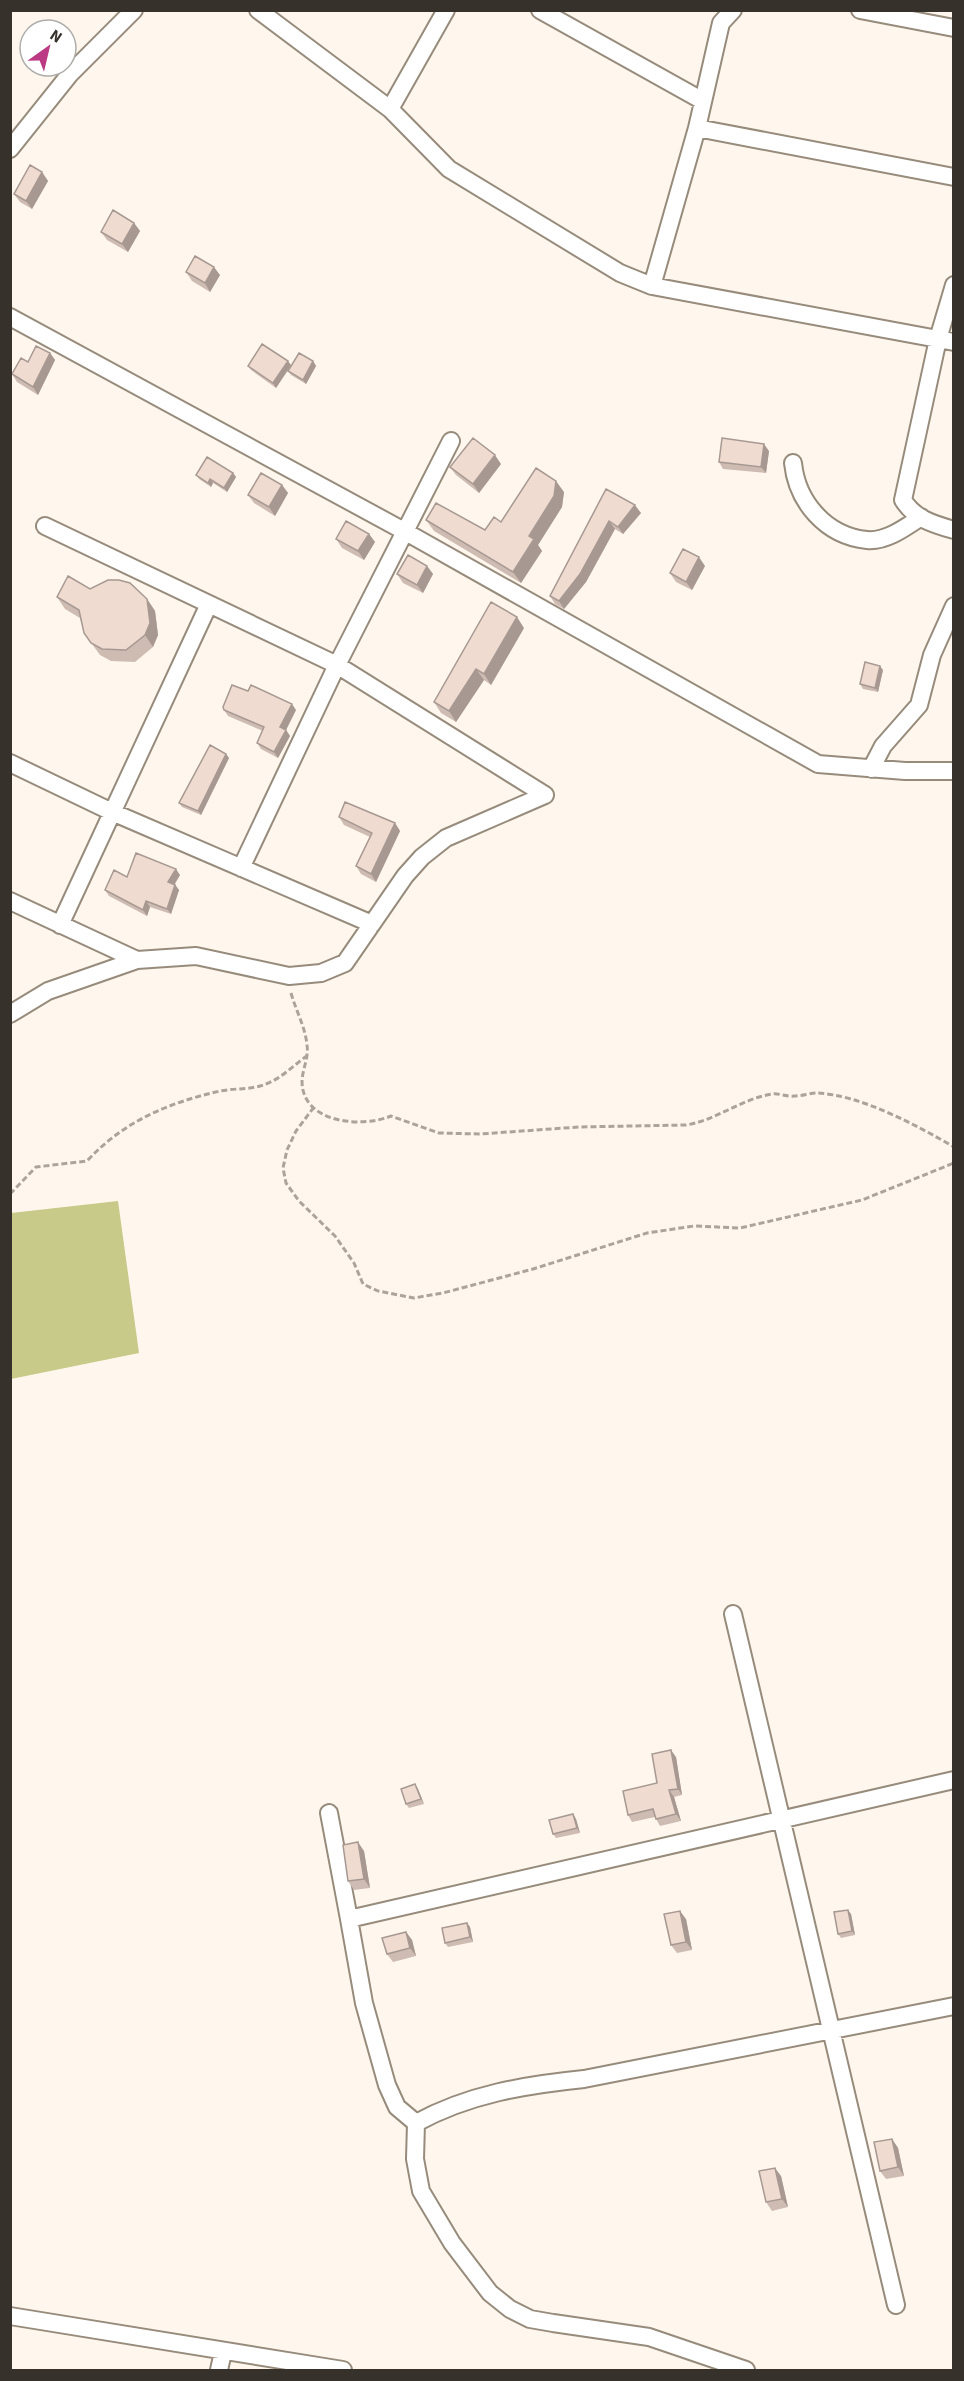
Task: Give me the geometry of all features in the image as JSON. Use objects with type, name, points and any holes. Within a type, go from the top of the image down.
[{"type":"street","points":[[10,149],[70,74],[134,10]]},
{"type":"street","points":[[390,109],[446,10]]},
{"type":"street","points":[[540,10],[703,101]]},
{"type":"street","points":[[652,286],[697,128],[721,23],[732,10]]},
{"type":"street","points":[[860,10],[954,28]]},
{"type":"street","points":[[268,14],[390,109],[449,169],[620,273],[652,286],[946,341]]},
{"type":"street","points":[[697,128],[954,177]]},
{"type":"street","points":[[954,285],[946,341],[904,488],[903,500],[910,510],[921,517],[954,530]]},
{"type":"street","points":[[10,317],[404,531],[818,764],[871,769],[954,771]]},
{"type":"street","points":[[241,868],[337,665],[451,441]]},
{"type":"street","points":[[793,464],[794,478],[809,509],[834,530],[868,540],[894,535],[921,517]]},
{"type":"street","points":[[10,1014],[48,991],[137,960],[195,956],[289,976],[321,973],[345,963],[405,876],[422,857],[446,838],[545,795],[337,665],[45,525]]},
{"type":"street","points":[[60,925],[209,604]]},
{"type":"street","points":[[871,769],[883,746],[919,705],[932,655],[954,606]]},
{"type":"street","points":[[10,763],[112,812],[372,924]]},
{"type":"street","points":[[10,901],[137,960]]},
{"type":"street","points":[[733,1614],[896,2305]]},
{"type":"street","points":[[349,1919],[954,1780]]},
{"type":"street","points":[[328,1813],[364,2003],[387,2085],[397,2107],[416,2123]]},
{"type":"street","points":[[416,2123],[444,2107],[526,2085],[584,2079],[954,2006]]},
{"type":"street","points":[[416,2123],[415,2159],[421,2191],[452,2243],[490,2293],[510,2309],[542,2321],[649,2337],[746,2370]]},
{"type":"street","points":[[10,2316],[344,2370]]},
{"type":"street","points":[[219,2370],[223,2352]]},
{"type":"path","points":[[299,975],[291,994],[303,1022],[308,1055],[302,1082],[310,1104],[332,1119],[352,1124],[362,1120],[378,1121],[391,1116],[439,1133],[480,1134],[579,1126],[686,1125],[703,1122],[753,1099],[774,1093],[793,1096],[814,1093],[833,1095],[891,1115],[954,1147]]},
{"type":"path","points":[[10,1194],[36,1167],[87,1161],[103,1145],[133,1122],[165,1106],[224,1090],[264,1085],[279,1078],[308,1055]]},
{"type":"path","points":[[314,1107],[296,1131],[287,1150],[283,1168],[286,1183],[299,1201],[335,1236],[354,1263],[363,1284],[378,1292],[414,1298],[443,1293],[533,1269],[647,1233],[694,1226],[740,1228],[862,1200],[954,1162]]},
{"type":"green space","points":[[118,1201],[139,1353],[11,1379],[11,1213]]},
{"type":"building","points":[[30,165],[42,172],[26,201],[14,194]]},
{"type":"building","points":[[113,210],[134,223],[122,244],[101,232]]},
{"type":"building","points":[[195,256],[214,267],[205,283],[186,272]]},
{"type":"building","points":[[262,344],[288,361],[273,383],[248,366]]},
{"type":"building","points":[[36,346],[50,353],[33,387],[12,374],[21,358],[28,362]]},
{"type":"building","points":[[299,353],[313,361],[303,380],[288,371]]},
{"type":"building","points":[[473,438],[495,455],[473,484],[450,467]]},
{"type":"building","points":[[722,438],[764,444],[761,467],[719,462]]},
{"type":"building","points":[[207,457],[233,473],[224,488],[210,479],[208,483],[196,475]]},
{"type":"building","points":[[536,468],[556,481],[554,496],[529,536],[534,539],[513,572],[426,520],[436,503],[485,530],[494,517],[501,522]]},
{"type":"building","points":[[261,473],[282,485],[269,507],[248,495]]},
{"type":"building","points":[[606,489],[635,505],[618,527],[609,521],[580,574],[559,601],[550,596]]},
{"type":"building","points":[[346,521],[369,534],[358,551],[336,539]]},
{"type":"building","points":[[683,549],[699,557],[686,582],[670,573]]},
{"type":"building","points":[[408,555],[427,566],[417,585],[397,574]]},
{"type":"building","points":[[68,576],[90,589],[108,580],[130,583],[147,599],[150,623],[145,635],[126,650],[102,649],[91,643],[84,633],[79,610],[57,597]]},
{"type":"building","points":[[491,602],[517,617],[484,674],[476,669],[449,711],[434,702]]},
{"type":"building","points":[[865,662],[880,666],[875,688],[860,684]]},
{"type":"building","points":[[232,685],[248,691],[251,685],[292,704],[280,727],[286,730],[274,752],[257,743],[264,727],[224,710],[223,707]]},
{"type":"building","points":[[210,745],[226,754],[198,811],[179,803]]},
{"type":"building","points":[[345,802],[395,823],[371,874],[356,866],[372,833],[339,817]]},
{"type":"building","points":[[136,853],[176,869],[168,882],[175,885],[167,909],[146,901],[143,910],[105,890],[114,870],[127,877]]},
{"type":"building","points":[[671,1750],[678,1789],[669,1790],[676,1814],[656,1819],[653,1809],[628,1815],[623,1791],[657,1783],[652,1754]]},
{"type":"building","points":[[415,1784],[421,1799],[406,1804],[401,1789]]},
{"type":"building","points":[[573,1814],[577,1828],[553,1834],[549,1820]]},
{"type":"building","points":[[358,1842],[364,1879],[348,1881],[343,1845]]},
{"type":"building","points":[[848,1910],[852,1931],[838,1934],[834,1912]]},
{"type":"building","points":[[680,1911],[686,1942],[671,1945],[664,1914]]},
{"type":"building","points":[[467,1923],[470,1937],[445,1943],[442,1928]]},
{"type":"building","points":[[406,1932],[410,1948],[387,1954],[382,1938]]},
{"type":"building","points":[[892,2139],[898,2167],[880,2171],[874,2142]]},
{"type":"building","points":[[775,2168],[782,2199],[766,2202],[759,2171]]}]
